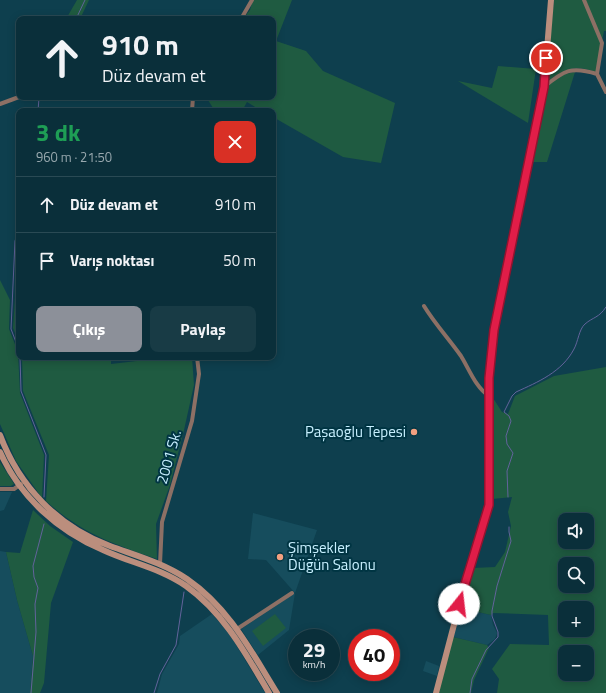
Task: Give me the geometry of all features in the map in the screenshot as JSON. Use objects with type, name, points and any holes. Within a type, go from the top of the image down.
[{"type":"main road","points":[[436,693],[466,579],[489,505],[489,378],[494,330],[544,87],[551,0]]},
{"type":"main road","points":[[0,435],[22,483],[47,507],[74,528],[108,546],[160,564],[187,579],[202,590],[238,629],[276,693]]},
{"type":"main road","points":[[0,452],[40,510],[72,534],[104,551],[163,572],[197,594],[226,625],[270,693]]},
{"type":"street","points":[[243,16],[252,0]]},
{"type":"street","points":[[584,0],[602,43],[597,74],[606,92]]},
{"type":"street","points":[[544,87],[560,74],[582,69],[597,74]]},
{"type":"street","points":[[0,104],[16,98]]},
{"type":"street","points":[[424,306],[442,334],[460,356],[482,392],[489,396]]},
{"type":"street","name":"2001 Sk.","points":[[160,564],[162,522],[192,421],[200,374],[198,360]]},
{"type":"street","points":[[0,489],[14,489],[22,483]]},
{"type":"street","points":[[238,629],[292,593]]},
{"type":"shaded area","points":[[0,492],[12,492],[4,510],[0,511]]},
{"type":"shaded area","points":[[253,513],[317,530],[295,593],[266,560],[248,559]]},
{"type":"shaded area","points":[[0,551],[6,552],[17,600],[33,656],[30,693],[0,693]]},
{"type":"shaded area","points":[[295,593],[289,629],[258,655],[241,629]]},
{"type":"shaded area","points":[[460,608],[491,615],[493,625],[497,633],[495,639],[487,645],[453,637]]},
{"type":"shaded area","points":[[212,614],[230,635],[265,693],[157,693],[162,674],[179,644],[180,636]]},
{"type":"shaded area","points":[[426,661],[439,666],[437,676],[423,671]]},
{"type":"green space","points":[[77,0],[89,0],[81,16],[68,16]]},
{"type":"green space","points":[[253,0],[292,0],[276,41],[276,16],[245,16],[250,10]]},
{"type":"green space","points":[[554,0],[606,0],[606,31],[604,31],[596,72],[582,68],[570,69],[558,74],[546,83]]},
{"type":"green space","points":[[276,41],[306,51],[323,71],[395,103],[381,163],[343,157],[276,119],[276,108],[257,108],[247,102],[244,108],[213,108],[208,100],[276,100]]},
{"type":"green space","points":[[498,66],[536,69],[528,123],[458,81],[492,88]]},
{"type":"green space","points":[[575,72],[547,162],[532,162],[546,88],[560,75]]},
{"type":"green space","points":[[0,280],[10,300],[9,329],[16,347],[16,360],[18,360],[20,393],[44,455],[42,498],[16,461],[0,424]]},
{"type":"green space","points":[[16,282],[16,336],[13,328]]},
{"type":"green space","points":[[22,360],[111,360],[111,364],[145,360],[192,360],[194,385],[170,485],[156,524],[157,559],[125,548],[85,530],[72,522],[46,501],[49,455],[23,391]]},
{"type":"green space","points":[[606,367],[606,693],[497,693],[499,679],[492,669],[510,644],[549,645],[548,615],[493,613],[491,615],[460,608],[473,568],[495,567],[505,552],[511,526],[508,512],[512,497],[492,499],[493,398],[502,412],[508,414],[515,396],[554,376]]},
{"type":"green space","points":[[0,462],[14,484],[11,486],[0,486]]},
{"type":"green space","points":[[33,510],[50,526],[73,542],[51,603],[44,683],[40,693],[30,693],[33,656],[17,600],[6,552],[20,553]]},
{"type":"green space","points":[[275,614],[286,628],[263,646],[252,631]]},
{"type":"green space","points":[[453,637],[487,645],[489,648],[474,680],[471,693],[438,693]]},
{"type":"waterway","points":[[77,16],[85,0]]},
{"type":"waterway","points":[[38,108],[39,100]]},
{"type":"waterway","points":[[16,238],[11,329],[16,342]]},
{"type":"waterway","points":[[508,497],[507,471],[513,453],[507,444],[506,436],[511,421],[509,416],[504,412],[512,396],[516,392],[549,375],[563,364],[574,349],[583,326],[601,313],[606,307]]},
{"type":"waterway","points":[[20,360],[21,391],[46,455],[44,497]]},
{"type":"waterway","points":[[31,693],[36,632],[35,604],[38,588],[34,577],[33,566],[44,524]]},
{"type":"waterway","points":[[470,693],[472,679],[486,650],[498,637],[492,611],[497,586],[511,541],[509,527]]},
{"type":"waterway","points":[[154,693],[160,674],[176,645],[184,592]]},
{"type":"place","name":"Paşaoğlu Tepesi","points":[[414,432]]},
{"type":"place","name":"Şimşekler Düğün Salonu","points":[[280,557]]},
{"type":"route","points":[[459,604],[489,505],[489,378],[494,330],[544,87],[546,58]]}]
